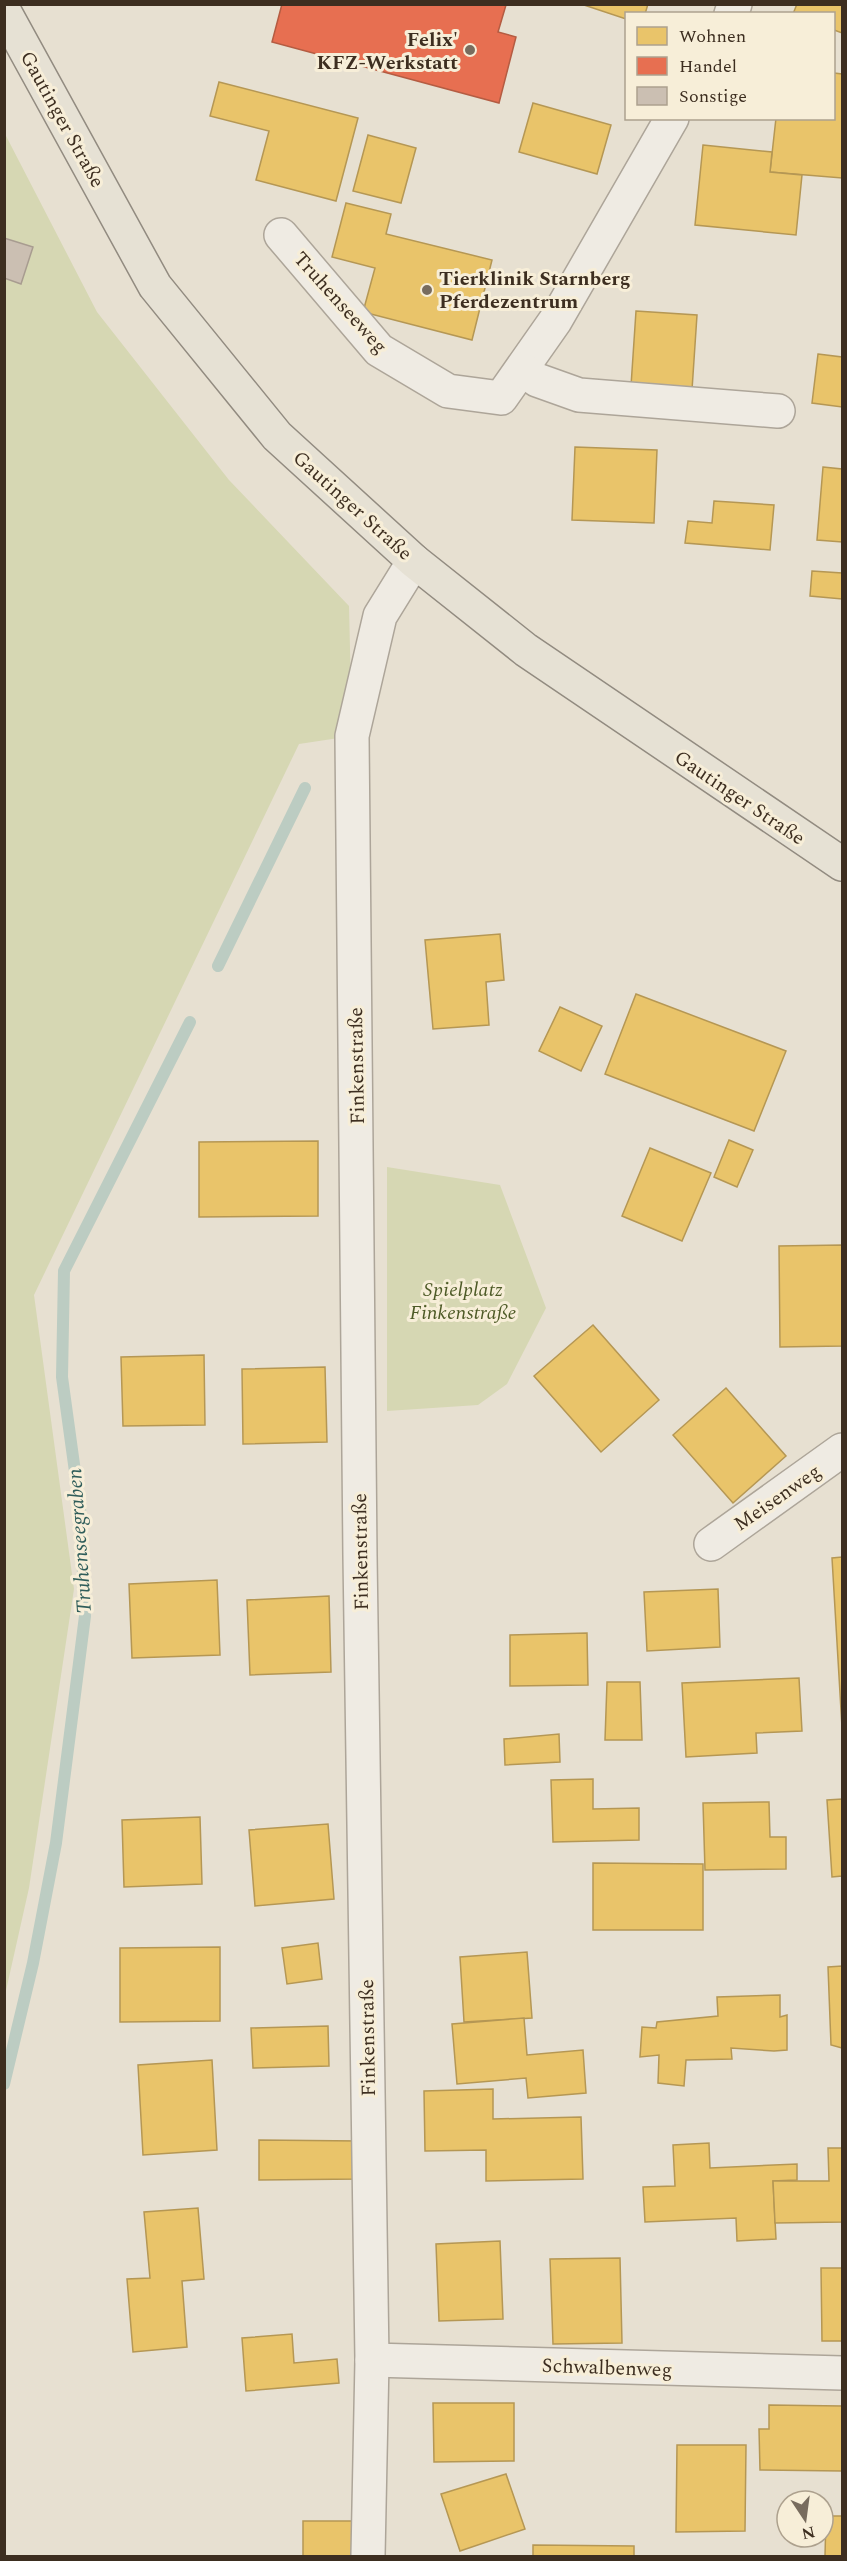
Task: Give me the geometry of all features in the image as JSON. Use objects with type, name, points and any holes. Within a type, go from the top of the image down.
[{"type":"main road","name":"Gautinger Straße","points":[[4,11],[156,285],[277,436],[414,561],[526,650],[843,864]]},
{"type":"street","name":"Truhenseeweg","points":[[281,235],[379,350],[448,391],[501,399],[555,321],[671,120]]},
{"type":"street","points":[[522,369],[537,380],[579,395],[778,411]]},
{"type":"street","name":"Finkenstraße","points":[[368,2556],[372,2360],[360,1556],[352,736],[380,616],[414,561]]},
{"type":"street","name":"Meisenweg","points":[[711,1544],[843,1450]]},
{"type":"street","name":"Schwalbenweg","points":[[372,2360],[843,2373]]},
{"type":"green space","points":[[4,132],[97,312],[229,480],[349,606],[352,736],[299,744],[34,1295],[74,1589],[29,1888],[5,1995]]},
{"type":"green space","name":"Spielplatz Finkenstraße","points":[[387,1167],[500,1185],[546,1308],[507,1384],[478,1405],[387,1411]]},
{"type":"building: Wohnen","points":[[581,4],[648,4],[646,12],[625,12],[625,19]]},
{"type":"building: Wohnen","points":[[797,4],[842,4],[842,33],[835,30],[835,12],[794,12]]},
{"type":"building: Wohnen","points":[[835,73],[842,74],[842,178],[770,172],[776,120],[835,120]]},
{"type":"building: Wohnen","points":[[219,82],[358,118],[336,201],[256,180],[269,131],[210,116]]},
{"type":"building: Wohnen","points":[[533,103],[611,125],[597,174],[519,152]]},
{"type":"building: Wohnen","points":[[368,135],[416,148],[401,203],[353,191]]},
{"type":"building: Wohnen","points":[[703,145],[772,152],[770,172],[802,175],[796,235],[695,225]]},
{"type":"building: Wohnen","name":"Tierklinik Starnberg Pferdezentrum","points":[[346,203],[391,214],[386,234],[492,260],[472,340],[363,312],[375,268],[332,257]]},
{"type":"building: Wohnen","points":[[636,311],[697,315],[692,390],[631,386]]},
{"type":"building: Wohnen","points":[[818,354],[842,357],[842,407],[812,403]]},
{"type":"building: Wohnen","points":[[575,447],[657,450],[654,523],[572,520]]},
{"type":"building: Wohnen","points":[[823,467],[842,469],[842,542],[817,540]]},
{"type":"building: Wohnen","points":[[714,501],[774,505],[770,550],[685,543],[688,521],[712,523]]},
{"type":"building: Wohnen","points":[[812,571],[842,573],[842,599],[810,596]]},
{"type":"building: Wohnen","points":[[500,934],[504,980],[486,982],[489,1025],[433,1029],[425,940]]},
{"type":"building: Wohnen","points":[[636,994],[786,1051],[754,1131],[605,1074]]},
{"type":"building: Wohnen","points":[[560,1007],[602,1026],[581,1071],[539,1051]]},
{"type":"building: Wohnen","points":[[729,1140],[753,1150],[737,1187],[714,1177]]},
{"type":"building: Wohnen","points":[[318,1141],[318,1216],[199,1217],[199,1142]]},
{"type":"building: Wohnen","points":[[650,1148],[711,1173],[682,1241],[622,1216]]},
{"type":"building: Wohnen","points":[[842,1245],[842,1346],[780,1347],[779,1246]]},
{"type":"building: Wohnen","points":[[593,1325],[659,1400],[601,1452],[534,1376]]},
{"type":"building: Wohnen","points":[[204,1355],[205,1425],[123,1426],[121,1357]]},
{"type":"building: Wohnen","points":[[325,1367],[327,1442],[243,1444],[242,1369]]},
{"type":"building: Wohnen","points":[[726,1388],[786,1456],[733,1503],[673,1435]]},
{"type":"building: Wohnen","points":[[842,1557],[842,1727],[832,1558]]},
{"type":"building: Wohnen","points":[[217,1580],[220,1655],[132,1658],[129,1584]]},
{"type":"building: Wohnen","points":[[718,1589],[720,1647],[647,1651],[644,1592]]},
{"type":"building: Wohnen","points":[[329,1596],[331,1672],[250,1675],[247,1600]]},
{"type":"building: Wohnen","points":[[587,1633],[588,1685],[510,1686],[510,1635]]},
{"type":"building: Wohnen","points":[[799,1678],[802,1731],[756,1733],[757,1753],[686,1757],[682,1683]]},
{"type":"building: Wohnen","points":[[607,1682],[640,1682],[642,1740],[605,1740]]},
{"type":"building: Wohnen","points":[[559,1734],[560,1762],[505,1765],[504,1739]]},
{"type":"building: Wohnen","points":[[593,1779],[593,1809],[639,1808],[639,1840],[553,1842],[551,1780]]},
{"type":"building: Wohnen","points":[[842,1799],[842,1876],[832,1877],[827,1800]]},
{"type":"building: Wohnen","points":[[769,1802],[770,1837],[786,1837],[786,1869],[705,1870],[703,1803]]},
{"type":"building: Wohnen","points":[[200,1817],[202,1884],[124,1887],[122,1820]]},
{"type":"building: Wohnen","points":[[328,1824],[334,1899],[255,1906],[249,1830]]},
{"type":"building: Wohnen","points":[[593,1863],[703,1864],[703,1930],[593,1930]]},
{"type":"building: Wohnen","points":[[318,1943],[322,1979],[287,1984],[282,1948]]},
{"type":"building: Wohnen","points":[[220,1947],[220,2021],[120,2022],[120,1948]]},
{"type":"building: Wohnen","points":[[527,1952],[532,2018],[464,2022],[460,1957]]},
{"type":"building: Wohnen","points":[[842,1966],[842,2048],[831,2045],[828,1967]]},
{"type":"building: Wohnen","points":[[780,1995],[780,2017],[787,2015],[787,2050],[731,2048],[732,2059],[686,2060],[684,2086],[658,2083],[659,2055],[640,2057],[642,2027],[656,2028],[657,2022],[718,2016],[717,1997]]},
{"type":"building: Wohnen","points":[[524,2018],[527,2055],[583,2050],[586,2093],[528,2098],[526,2078],[457,2084],[452,2024]]},
{"type":"building: Wohnen","points":[[328,2026],[329,2066],[253,2068],[251,2028]]},
{"type":"building: Wohnen","points":[[212,2060],[217,2150],[143,2155],[138,2065]]},
{"type":"building: Wohnen","points":[[493,2089],[493,2119],[581,2117],[583,2179],[486,2181],[486,2150],[425,2151],[424,2091]]},
{"type":"building: Wohnen","points":[[259,2140],[359,2141],[359,2179],[259,2180]]},
{"type":"building: Wohnen","points":[[709,2143],[710,2168],[797,2164],[797,2180],[773,2181],[776,2239],[737,2241],[736,2218],[645,2222],[643,2187],[675,2186],[673,2145]]},
{"type":"building: Wohnen","points":[[828,2148],[842,2148],[842,2222],[775,2223],[773,2181],[829,2181]]},
{"type":"building: Wohnen","points":[[198,2208],[204,2279],[182,2281],[187,2347],[133,2352],[127,2279],[150,2278],[144,2212]]},
{"type":"building: Wohnen","points":[[500,2241],[503,2319],[439,2321],[436,2244]]},
{"type":"building: Wohnen","points":[[620,2258],[622,2343],[553,2344],[550,2259]]},
{"type":"building: Wohnen","points":[[821,2268],[842,2268],[842,2341],[822,2341]]},
{"type":"building: Wohnen","points":[[292,2334],[294,2363],[337,2359],[339,2383],[246,2391],[242,2338]]},
{"type":"building: Wohnen","points":[[433,2403],[514,2403],[514,2461],[434,2462]]},
{"type":"building: Wohnen","points":[[769,2405],[842,2406],[842,2471],[760,2470],[759,2429],[769,2429]]},
{"type":"building: Wohnen","points":[[677,2445],[746,2445],[745,2531],[676,2532]]},
{"type":"building: Wohnen","points":[[506,2474],[525,2529],[460,2551],[441,2494]]},
{"type":"building: Wohnen","points":[[835,2516],[842,2516],[842,2556],[825,2556],[825,2549],[835,2549]]},
{"type":"building: Wohnen","points":[[303,2521],[355,2521],[354,2556],[303,2556]]},
{"type":"building: Wohnen","points":[[533,2545],[634,2546],[634,2556],[533,2556]]},
{"type":"building: Handel","points":[[282,4],[506,5],[498,32],[516,37],[499,103],[272,42]]},
{"type":"building: Sonstige","points":[[4,238],[33,247],[21,284],[4,278]]},
{"type":"waterway","points":[[218,966],[305,788]]},
{"type":"waterway","name":"Truhenseegraben","points":[[4,2084],[33,1963],[56,1843],[85,1616],[80,1508],[62,1377],[64,1271],[190,1022]]},
{"type":"place","name":"Felix' KFZ-Werkstatt","points":[[470,50]]},
{"type":"place","name":"Tierklinik Starnberg Pferdezentrum","points":[[427,290]]}]
